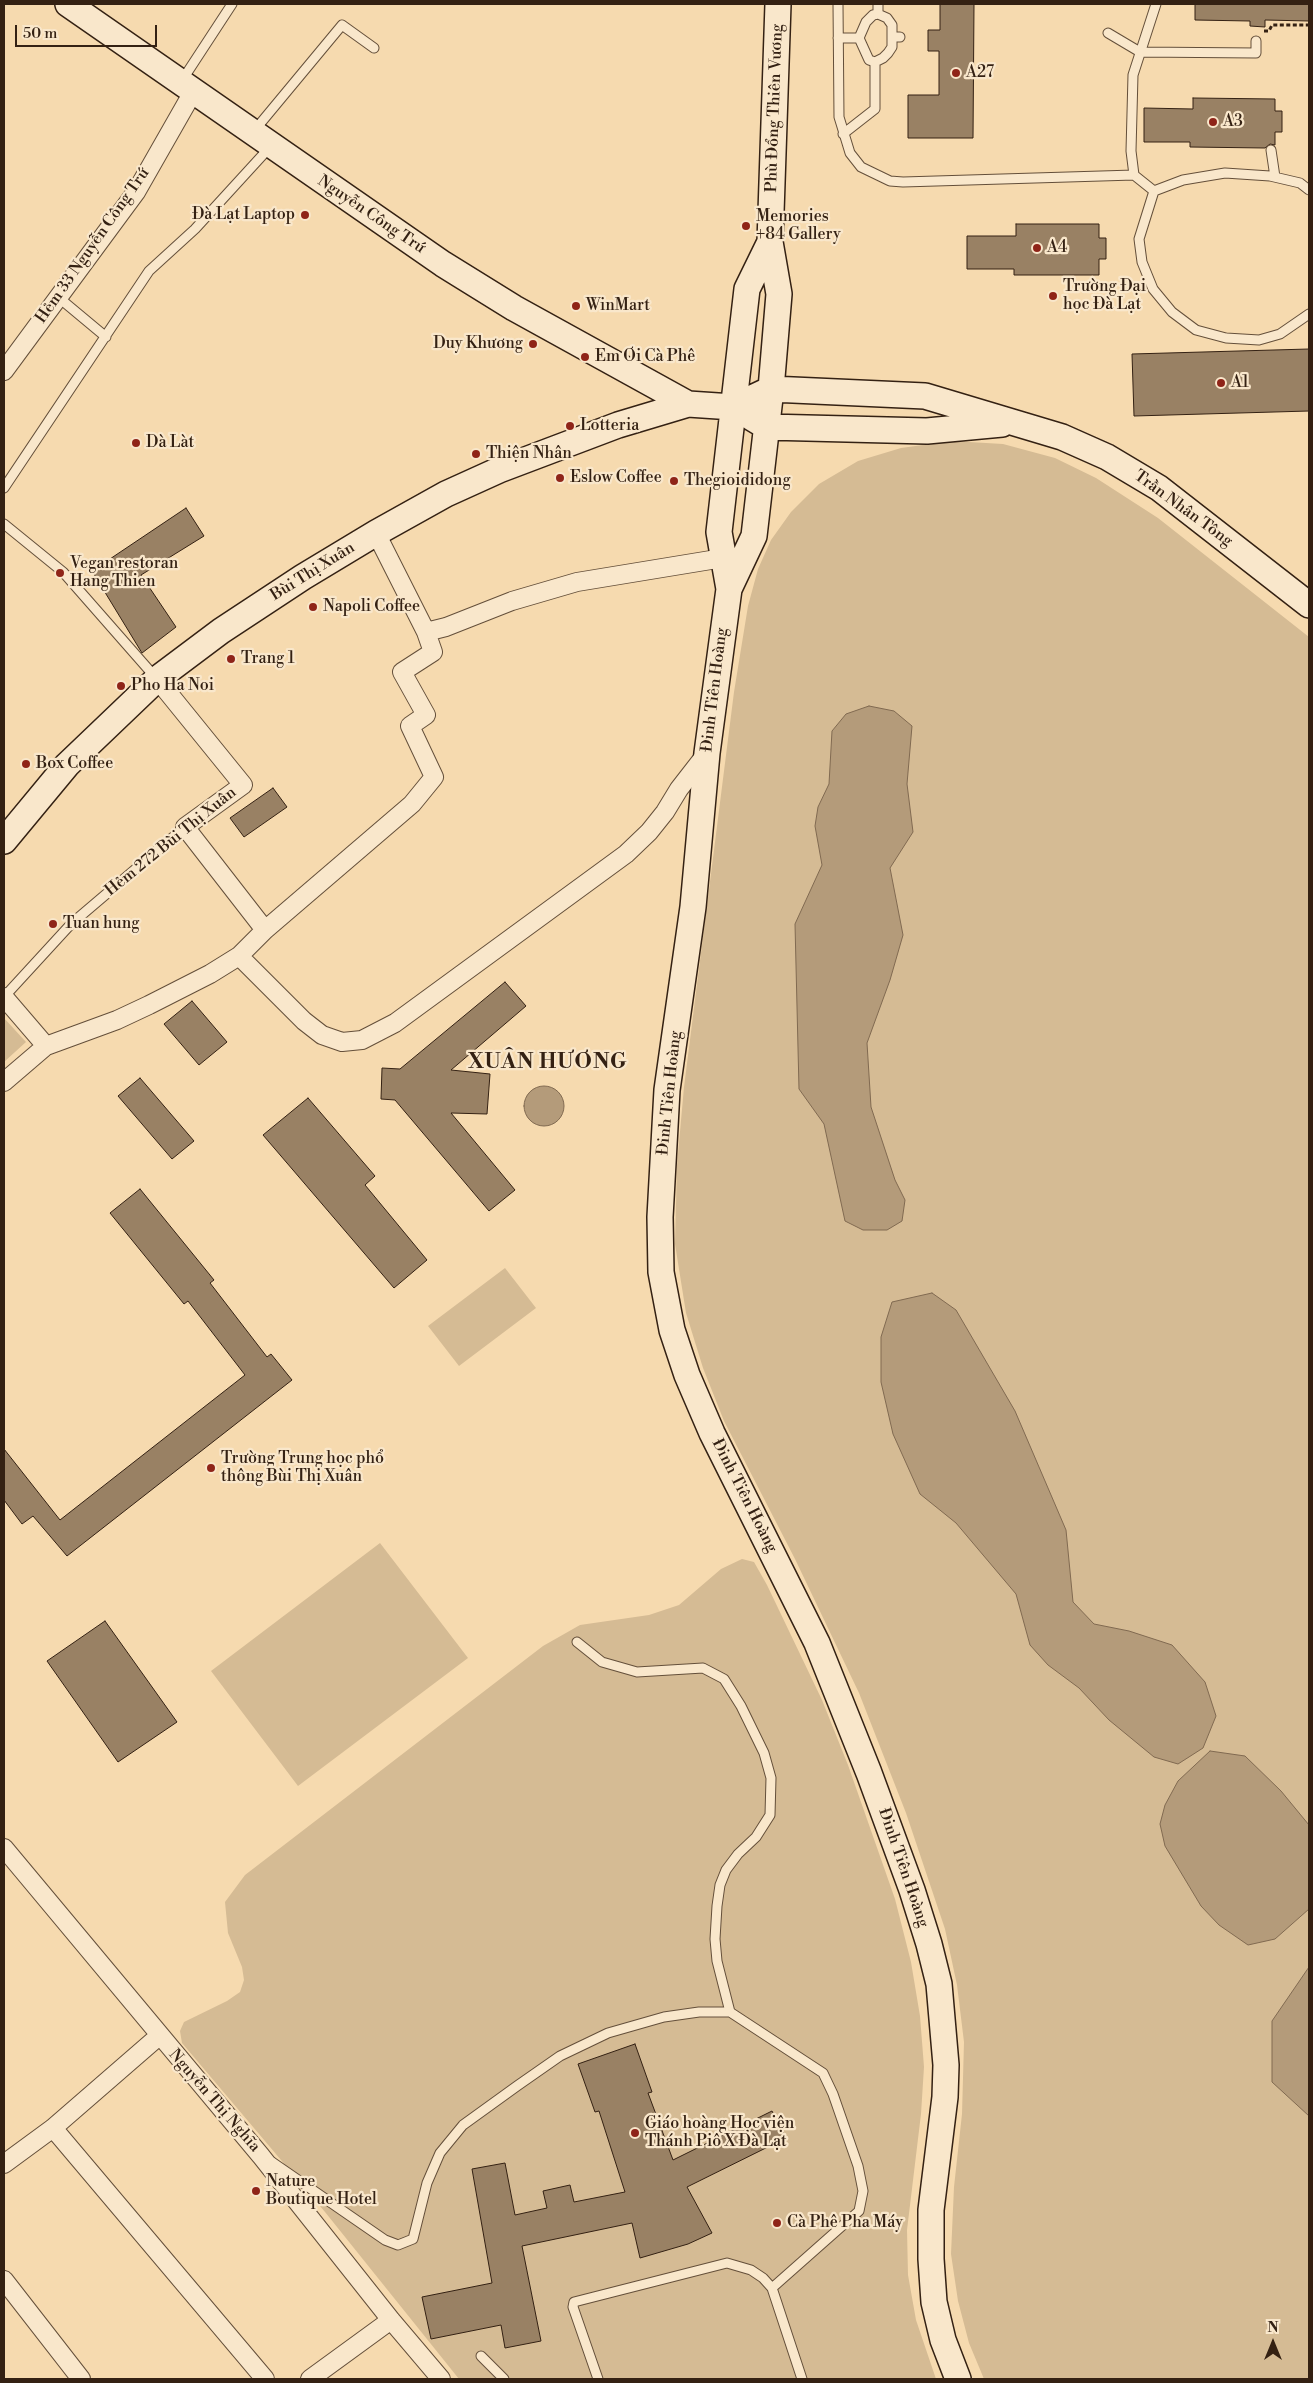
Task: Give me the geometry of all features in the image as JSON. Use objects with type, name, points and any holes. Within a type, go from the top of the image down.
[{"type":"main road","name":"Nguyễn Công Trứ","points":[[68,4],[443,264],[514,308],[688,404]]},
{"type":"main road","name":"Phù Đổng Thiên Vương","points":[[767,426],[779,294],[770,242],[778,4]]},
{"type":"main road","name":"Phù Đổng Thiên Vương","points":[[733,407],[747,289],[770,242]]},
{"type":"main road","points":[[733,407],[771,389]]},
{"type":"main road","name":"Trần Nhân Tông","points":[[771,389],[925,396],[1062,437],[1107,456],[1159,488],[1309,605]]},
{"type":"main road","points":[[688,404],[733,407],[767,426]]},
{"type":"main road","name":"Bùi Thị Xuân","points":[[4,841],[66,765],[157,679],[230,626],[303,577],[446,494],[499,470],[618,425],[688,404]]},
{"type":"main road","name":"Đinh Tiên Hoàng","points":[[729,589],[719,532],[733,407]]},
{"type":"main road","name":"Trần Nhân Tông","points":[[767,426],[926,431],[1017,422]]},
{"type":"main road","name":"Đinh Tiên Hoàng","points":[[767,426],[754,536],[729,589],[707,753],[692,906],[667,1090],[660,1217],[661,1272],[672,1330],[687,1375],[712,1433],[817,1643],[872,1782],[912,1890],[929,1944],[939,1984],[946,2065],[945,2097],[932,2210],[931,2259],[934,2302],[943,2340],[958,2379]]},
{"type":"street","name":"Hẻm 33 Nguyễn Công Trứ","points":[[4,371],[136,192],[187,87]]},
{"type":"street","points":[[4,1082],[46,1046],[117,1020],[210,974],[239,956],[265,930],[412,804],[434,777],[410,726],[426,715],[402,672],[433,652],[426,632],[376,533]]},
{"type":"street","points":[[426,632],[446,628],[512,601],[577,582],[723,558]]},
{"type":"street","name":"Hẻm 272 Bùi Thị Xuân","points":[[157,679],[243,785],[185,827]]},
{"type":"street","points":[[239,956],[304,1021],[322,1035],[342,1042],[362,1040],[395,1023],[626,854],[649,832],[707,753]]},
{"type":"street","points":[[185,827],[265,930]]},
{"type":"street","points":[[4,997],[46,1046]]},
{"type":"street","name":"Nguyễn Thị Nghĩa","points":[[4,1848],[261,2156],[391,2320],[441,2379]]},
{"type":"street","points":[[4,2164],[53,2128],[159,2036]]},
{"type":"street","points":[[53,2128],[265,2379]]},
{"type":"street","points":[[4,2280],[81,2379]]},
{"type":"street","points":[[310,2379],[391,2320]]},
{"type":"lane","points":[[187,87],[232,4]]},
{"type":"lane","points":[[838,4],[839,117],[850,153],[862,167],[890,181],[935,183],[1134,175],[1154,191]]},
{"type":"lane","points":[[878,4],[878,14]]},
{"type":"lane","points":[[1134,175],[1131,151],[1133,75],[1156,4]]},
{"type":"lane","points":[[878,14],[887,18],[892,25],[896,37],[888,53],[875,62],[869,60],[859,38],[866,22],[873,15],[878,14]]},
{"type":"lane","points":[[4,488],[149,271],[195,229],[262,139],[342,25],[374,48]]},
{"type":"lane","points":[[1108,33],[1140,52],[1256,53],[1256,41]]},
{"type":"lane","points":[[838,38],[859,38]]},
{"type":"lane","points":[[843,134],[874,109],[875,62]]},
{"type":"lane","points":[[1271,150],[1275,177]]},
{"type":"lane","points":[[1154,191],[1183,180],[1225,173],[1275,177],[1300,183],[1309,190]]},
{"type":"lane","points":[[1154,191],[1139,240],[1142,262],[1153,289],[1172,312],[1196,330],[1226,338],[1259,340],[1280,334],[1309,314]]},
{"type":"lane","points":[[58,297],[106,337]]},
{"type":"lane","points":[[4,524],[63,572],[157,679]]},
{"type":"lane","name":"Hẻm 272 Bùi Thị Xuân","points":[[4,997],[71,924],[185,827]]},
{"type":"lane","points":[[577,1642],[602,1662],[637,1672],[703,1668],[724,1679],[741,1706],[764,1753],[771,1778],[770,1815],[756,1837],[738,1854],[726,1870],[720,1885],[717,1906],[715,1939],[717,1961],[730,2012]]},
{"type":"lane","points":[[261,2156],[292,2174],[386,2240],[398,2245],[412,2239],[426,2183],[440,2153],[463,2125],[531,2076],[560,2056],[608,2033],[664,2017],[699,2012],[730,2012],[823,2074],[834,2094],[858,2166],[863,2191],[859,2211],[772,2288]]},
{"type":"lane","points":[[598,2379],[575,2313],[574,2302],[727,2263],[751,2270],[764,2278],[772,2288],[802,2379]]},
{"type":"lane","points":[[481,2356],[504,2379]]},
{"type":"path","points":[[1256,41],[1256,32],[1269,31],[1272,25],[1309,25]]},
{"type":"shaded area","points":[[952,441],[1003,444],[1055,458],[1096,478],[1158,518],[1309,637],[1309,2379],[984,2379],[969,2343],[958,2301],[951,2254],[954,2187],[962,2114],[964,2042],[957,1985],[945,1929],[906,1813],[859,1693],[795,1559],[724,1421],[703,1368],[686,1313],[675,1244],[677,1165],[684,1087],[734,692],[748,606],[758,569],[771,540],[791,512],[819,484],[858,461],[901,448]]},
{"type":"shaded area","points":[[869,706],[894,711],[912,726],[907,784],[913,832],[890,868],[903,935],[890,980],[867,1043],[871,1107],[895,1180],[905,1200],[902,1221],[887,1230],[863,1230],[845,1221],[824,1124],[799,1089],[795,924],[822,865],[815,826],[818,807],[829,784],[832,731],[846,714]]},
{"type":"shaded area","points":[[4,1018],[26,1042],[4,1062]]},
{"type":"shaded area","points":[[548,1086],[555,1089],[561,1095],[564,1106],[563,1114],[555,1123],[548,1126],[540,1126],[533,1123],[525,1114],[524,1102],[527,1095],[536,1087]]},
{"type":"shaded area","points":[[505,1268],[536,1308],[459,1366],[428,1326]]},
{"type":"shaded area","points":[[932,1293],[956,1310],[1015,1411],[1066,1530],[1073,1602],[1094,1624],[1129,1631],[1172,1645],[1205,1682],[1216,1716],[1203,1748],[1178,1764],[1154,1757],[1109,1720],[1079,1688],[1048,1665],[1030,1645],[1016,1594],[956,1523],[920,1494],[893,1434],[881,1382],[881,1337],[892,1302]]},
{"type":"shaded area","points":[[380,1543],[468,1658],[298,1786],[211,1671]]},
{"type":"shaded area","points":[[742,1559],[754,1562],[822,1700],[848,1765],[895,1899],[911,1962],[920,2016],[924,2067],[921,2114],[907,2230],[908,2275],[916,2320],[936,2379],[459,2379],[325,2212],[182,2043],[180,2031],[184,2022],[227,2001],[240,1992],[244,1980],[242,1967],[228,1933],[225,1902],[245,1875],[543,1646],[580,1625],[649,1615],[679,1605],[721,1569]]},
{"type":"shaded area","points":[[1210,1751],[1245,1756],[1281,1791],[1309,1825],[1309,1909],[1275,1939],[1248,1945],[1219,1925],[1201,1906],[1165,1846],[1160,1824],[1165,1805],[1178,1781]]},
{"type":"shaded area","points":[[1309,1967],[1309,2116],[1272,2082],[1272,2021]]},
{"type":"building","name":"A27","points":[[940,4],[974,4],[973,138],[908,138],[908,95],[939,95],[939,51],[928,51],[928,30],[940,30]]},
{"type":"building","points":[[1195,4],[1309,4],[1309,21],[1265,20],[1265,27],[1250,26],[1250,21],[1195,20]]},
{"type":"building","name":"A3","points":[[1193,98],[1275,99],[1275,111],[1282,111],[1282,132],[1275,132],[1275,145],[1270,144],[1265,148],[1190,147],[1190,142],[1144,142],[1144,108],[1193,109]]},
{"type":"building","name":"A4","points":[[1016,224],[1099,224],[1099,238],[1106,238],[1106,259],[1099,259],[1099,275],[1014,275],[1014,269],[967,269],[967,236],[1016,236]]},
{"type":"building","name":"A1","points":[[1309,349],[1309,411],[1134,416],[1132,354]]},
{"type":"building","points":[[186,508],[204,536],[141,575],[176,627],[142,653],[92,571]]},
{"type":"building","points":[[273,788],[287,807],[244,837],[230,818]]},
{"type":"building","points":[[505,982],[526,1006],[451,1070],[490,1074],[487,1114],[451,1113],[515,1190],[489,1211],[395,1100],[381,1099],[382,1068],[400,1069]]},
{"type":"building","points":[[192,1001],[227,1042],[199,1065],[164,1024]]},
{"type":"building","points":[[140,1078],[194,1141],[172,1159],[118,1096]]},
{"type":"building","points":[[308,1098],[375,1176],[365,1185],[427,1260],[394,1288],[263,1135]]},
{"type":"building","points":[[140,1189],[214,1280],[210,1283],[267,1357],[271,1354],[292,1380],[67,1556],[33,1516],[22,1524],[4,1500],[4,1449],[60,1520],[245,1375],[188,1301],[184,1304],[110,1213]]},
{"type":"building","points":[[105,1621],[177,1722],[118,1762],[47,1661]]},
{"type":"building","points":[[635,2044],[652,2092],[648,2093],[673,2160],[772,2111],[786,2138],[687,2187],[712,2233],[688,2244],[640,2258],[632,2223],[522,2246],[541,2341],[505,2348],[501,2325],[431,2339],[422,2297],[492,2283],[472,2169],[505,2163],[515,2215],[547,2208],[543,2191],[570,2185],[574,2202],[625,2192],[599,2111],[595,2112],[578,2064]]},
{"type":"place","name":"A27","points":[[956,73]]},
{"type":"place","name":"A3","points":[[1213,122]]},
{"type":"place","name":"Đà Lạt Laptop","points":[[305,215]]},
{"type":"place","name":"Memories +84 Gallery","points":[[746,226]]},
{"type":"place","name":"A4","points":[[1037,248]]},
{"type":"place","name":"Trường Đại học Đà Lạt","points":[[1053,296]]},
{"type":"place","name":"WinMart","points":[[576,306]]},
{"type":"place","name":"Duy Khương","points":[[533,344]]},
{"type":"place","name":"Em Ơi Cà Phê","points":[[585,357]]},
{"type":"place","name":"A1","points":[[1221,383]]},
{"type":"place","name":"Lotteria","points":[[570,426]]},
{"type":"place","name":"Dà Làt","points":[[136,443]]},
{"type":"place","name":"Thiện Nhân","points":[[476,454]]},
{"type":"place","name":"Eslow Coffee","points":[[560,478]]},
{"type":"place","name":"Thegioididong","points":[[674,481]]},
{"type":"place","name":"Vegan restoran Hang Thien","points":[[60,573]]},
{"type":"place","name":"Napoli Coffee","points":[[313,607]]},
{"type":"place","name":"Trang 1","points":[[231,659]]},
{"type":"place","name":"Pho Ha Noi","points":[[121,686]]},
{"type":"place","name":"Box Coffee","points":[[26,764]]},
{"type":"place","name":"Tuan hung","points":[[53,924]]},
{"type":"place","name":"Trường Trung học phổ thông Bùi Thị Xuân","points":[[211,1468]]},
{"type":"place","name":"Giáo hoàng Học viện Thánh Piô X Đà Lạt","points":[[635,2133]]},
{"type":"place","name":"Nature Boutique Hotel","points":[[256,2191]]},
{"type":"place","name":"Cà Phê Pha Máy","points":[[777,2223]]},
{"type":"district","name":"XUÂN HƯƠNG","points":[[548,1063]]}]
